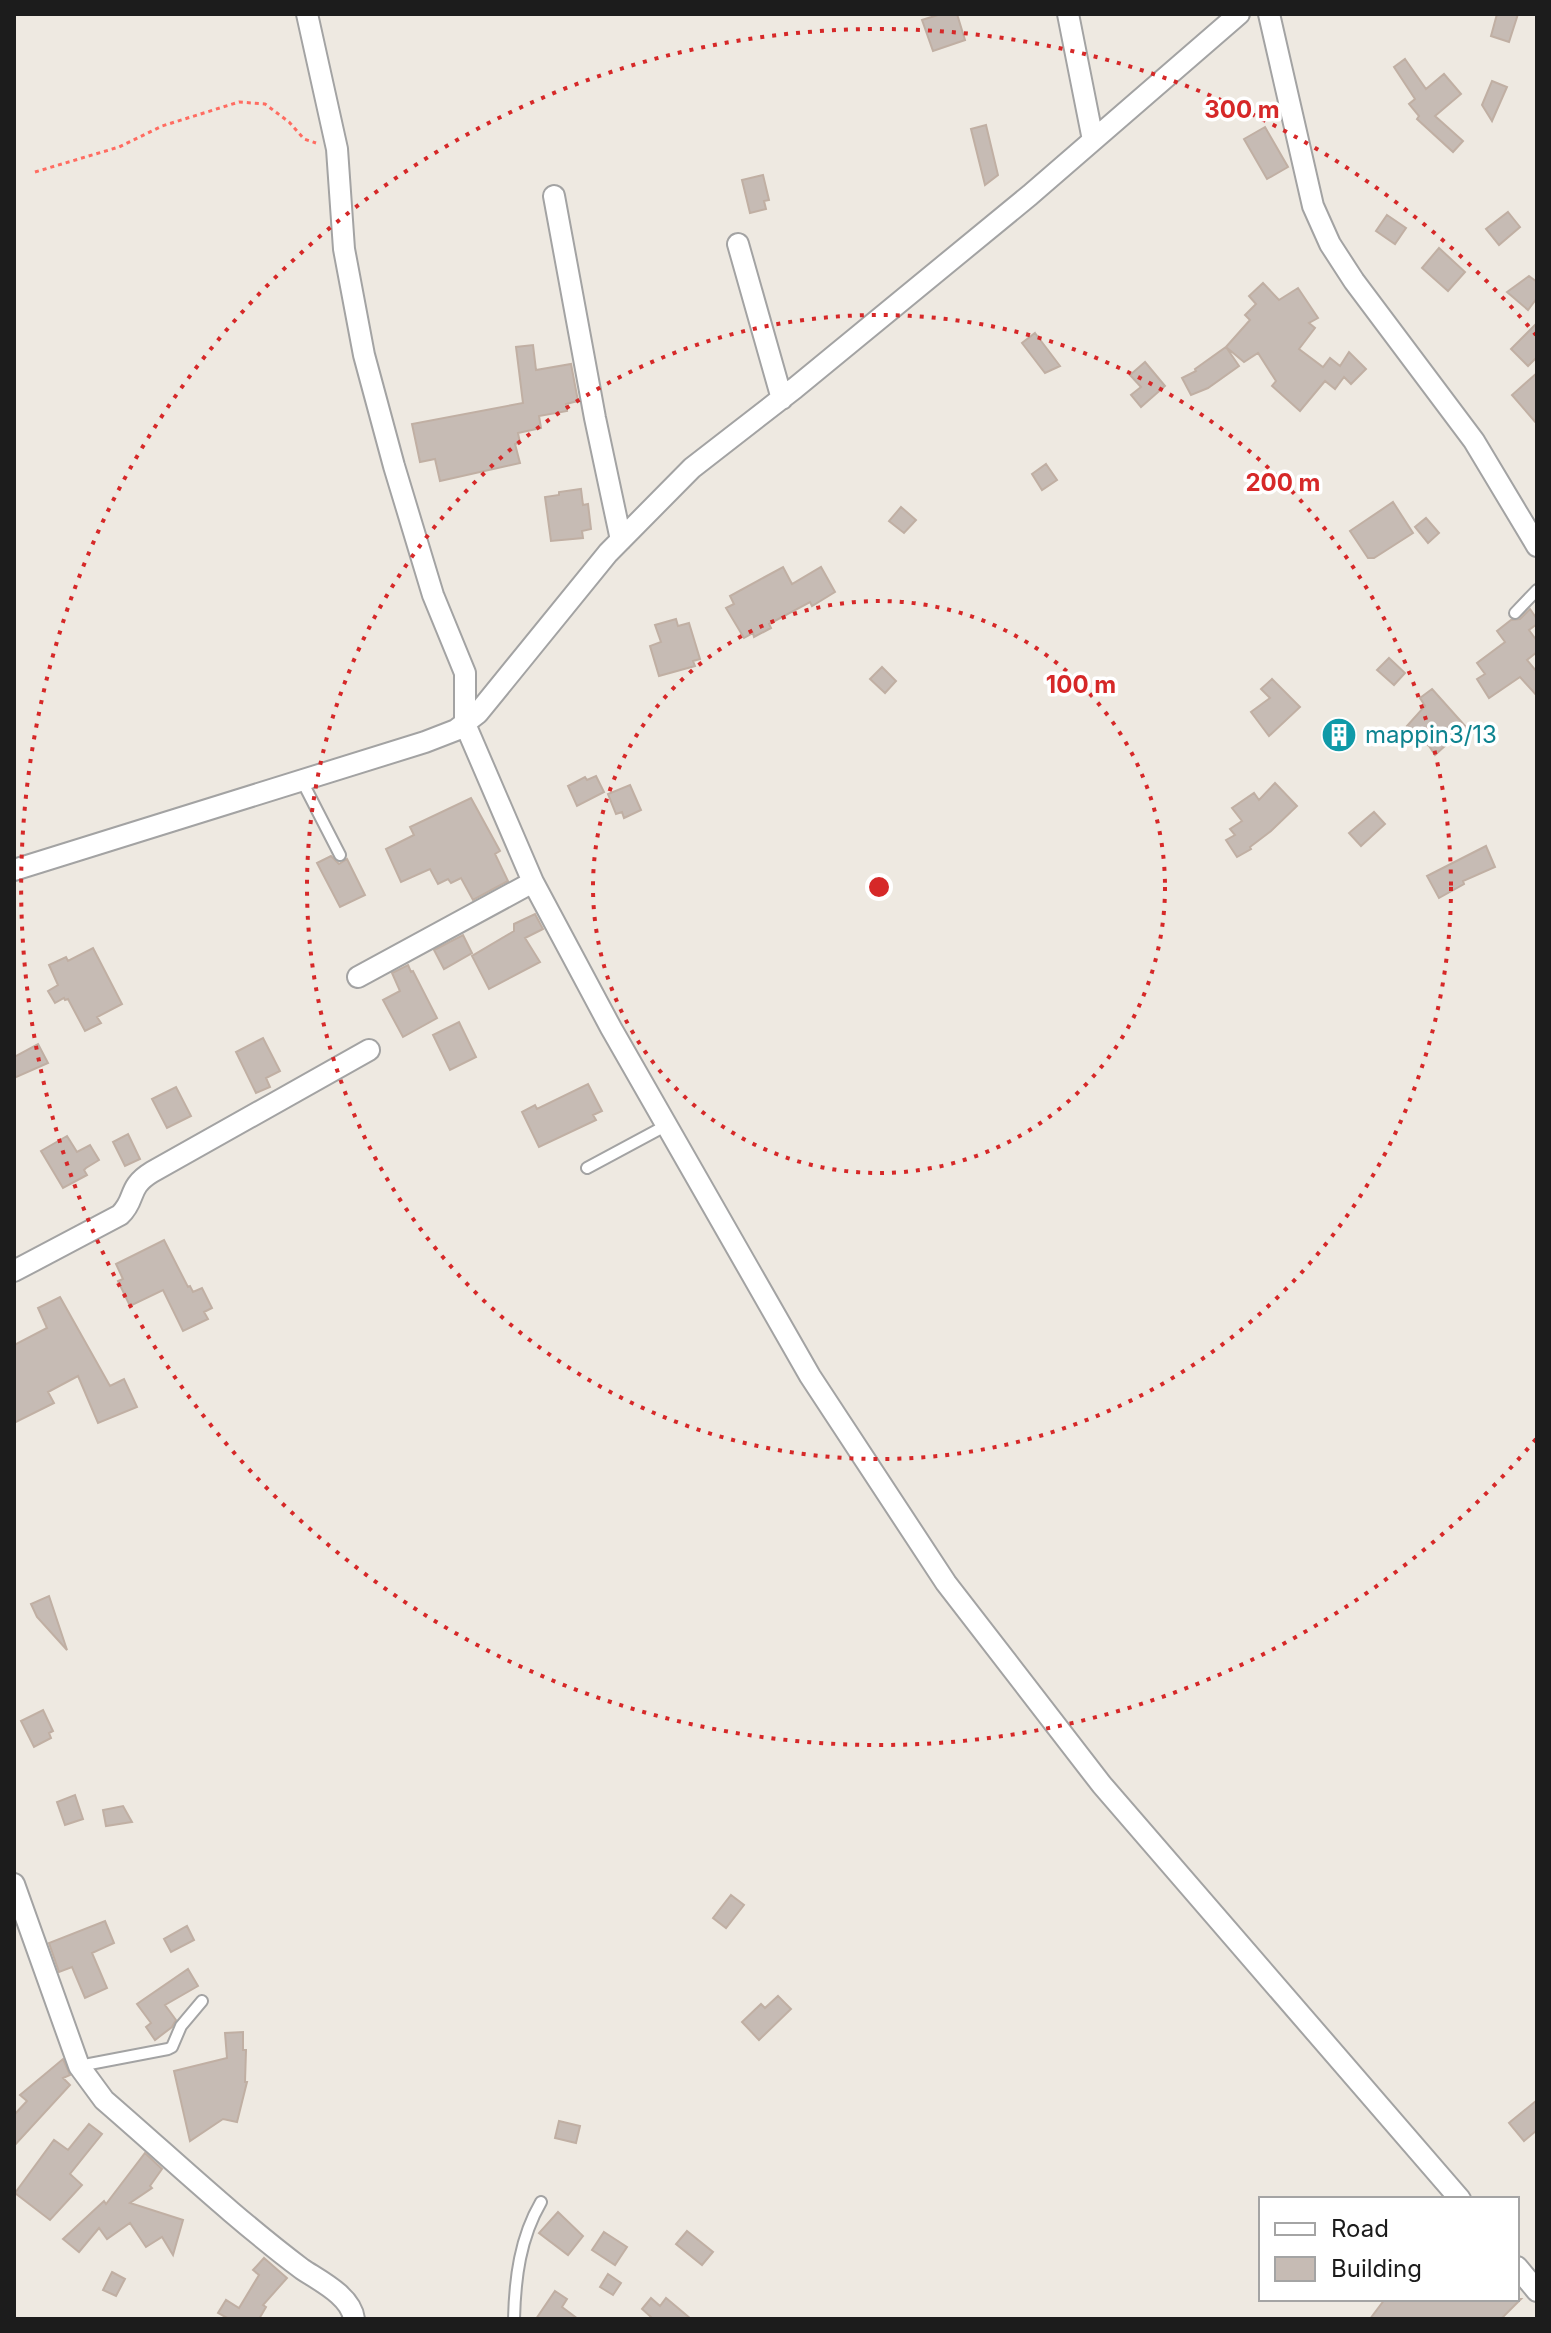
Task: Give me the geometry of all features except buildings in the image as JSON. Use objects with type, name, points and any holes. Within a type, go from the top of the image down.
[{"type":"street","points":[[307,14],[337,149],[344,249],[364,355],[433,595],[465,673],[465,724],[533,882],[611,1028],[810,1376],[946,1583],[1102,1785],[1458,2197]]},
{"type":"street","points":[[1068,14],[1093,140]]},
{"type":"street","points":[[14,870],[425,742],[465,724],[478,713],[621,540],[692,468],[782,399],[1030,195],[1239,14]]},
{"type":"street","points":[[1269,14],[1313,206],[1330,244],[1354,281],[1474,441],[1537,546]]},
{"type":"street","points":[[554,196],[621,540]]},
{"type":"street","points":[[738,244],[782,399]]},
{"type":"street","points":[[358,977],[533,882]]},
{"type":"street","points":[[14,1271],[120,1215],[127,1208],[137,1181],[369,1050]]},
{"type":"street","points":[[14,1884],[79,2066],[104,2100],[271,2245],[343,2299],[353,2311],[354,2319]]},
{"type":"street","points":[[1519,2269],[1537,2291]]},
{"type":"lane","points":[[1515,613],[1537,590]]},
{"type":"lane","points":[[302,781],[340,855]]},
{"type":"lane","points":[[587,1168],[667,1125]]},
{"type":"lane","points":[[79,2066],[172,2047],[181,2026],[202,2001]]},
{"type":"lane","points":[[514,2319],[518,2263],[530,2220],[541,2202]]},
{"type":"path","points":[[35,172],[119,147],[162,126],[239,102],[265,104],[289,122],[304,139],[337,149]]},
{"type":"place","name":"mappin3/13","points":[[1339,735]]}]
